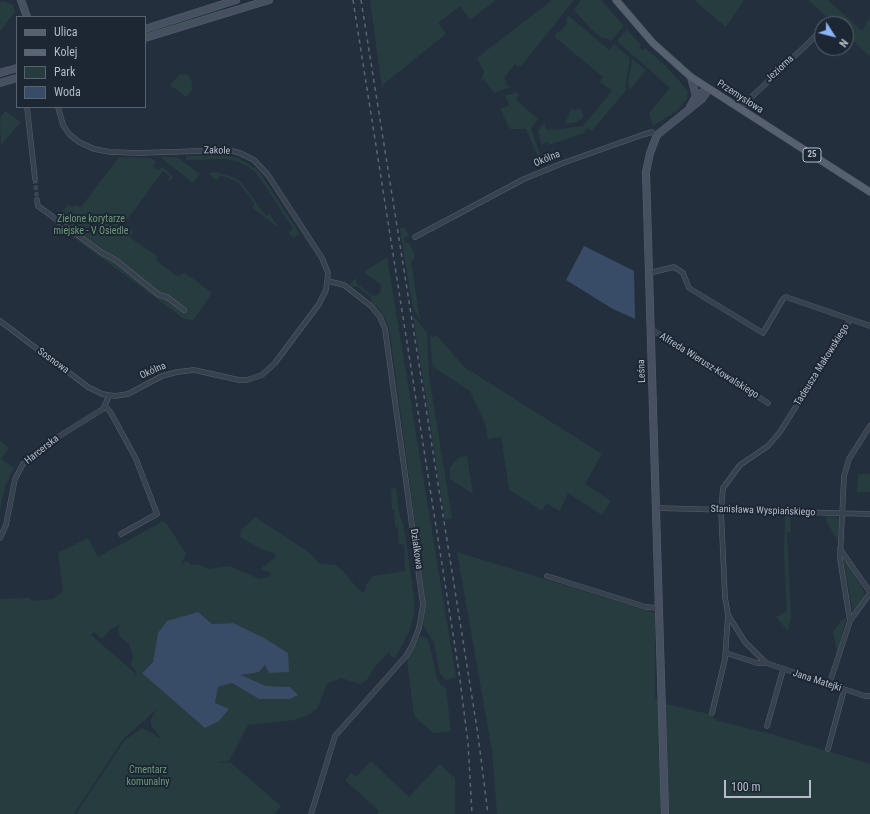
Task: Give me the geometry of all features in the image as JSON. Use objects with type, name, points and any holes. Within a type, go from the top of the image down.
[{"type":"main road","name":"Przemysłowa","points":[[616,0],[653,44],[691,77],[870,192]]},
{"type":"street","points":[[21,0],[27,16]]},
{"type":"street","points":[[146,29],[236,0]]},
{"type":"street","points":[[146,38],[269,0]]},
{"type":"street","name":"Jeziorna","points":[[739,109],[814,38]]},
{"type":"street","points":[[0,73],[16,68]]},
{"type":"street","points":[[691,77],[696,96]]},
{"type":"street","points":[[0,83],[16,78]]},
{"type":"street","points":[[688,110],[696,96],[708,89]]},
{"type":"street","points":[[657,135],[702,99],[708,89]]},
{"type":"street","points":[[26,108],[35,179]]},
{"type":"street","name":"Zakole","points":[[58,108],[63,125],[69,134],[79,142],[94,149],[139,153],[228,150],[240,153],[254,160],[268,175],[322,258],[328,273],[328,281]]},
{"type":"street","name":"Okólna","points":[[415,236],[530,177],[642,135],[652,132],[657,135]]},
{"type":"street","name":"Leśna","points":[[657,135],[650,153],[646,172],[665,814]]},
{"type":"street","points":[[37,200],[38,206],[101,252],[117,261],[160,295],[167,297],[184,310]]},
{"type":"street","name":"Tadeusza Makowskiego","points":[[649,273],[674,267],[683,273],[689,288],[763,332],[783,299],[786,297],[850,320],[780,432],[768,446],[740,465],[729,479],[724,488],[722,510]]},
{"type":"street","name":"Okólna","points":[[109,396],[128,394],[162,376],[177,372],[194,370],[239,380],[247,380],[262,375],[275,363],[319,304],[326,290],[328,281]]},
{"type":"street","name":"Działkowa","points":[[311,814],[335,736],[409,651],[419,628],[422,605],[385,329],[380,317],[371,306],[340,282],[328,281]]},
{"type":"street","points":[[850,320],[870,326]]},
{"type":"street","name":"Sosnowa","points":[[0,321],[88,387],[109,396]]},
{"type":"street","name":"Alfreda Wierusz-Kowalskiego","points":[[650,329],[768,403]]},
{"type":"street","points":[[109,396],[105,406],[110,411],[136,459],[157,514],[121,534]]},
{"type":"street","name":"Harcerska","points":[[0,538],[6,525],[15,479],[23,464],[39,449],[105,406]]},
{"type":"street","points":[[850,621],[840,559],[844,476],[850,459],[870,426]]},
{"type":"street","name":"Stanisława Wyspiańskiego","points":[[656,508],[870,514]]},
{"type":"street","name":"Jana Matejki","points":[[722,510],[725,597],[728,615],[726,653],[757,663],[766,663],[844,690],[870,696]]},
{"type":"street","points":[[830,685],[850,621],[870,593],[840,549]]},
{"type":"street","points":[[547,576],[646,607],[658,608]]},
{"type":"street","name":"Jana Matejki","points":[[728,615],[746,642],[766,663]]},
{"type":"street","points":[[712,713],[726,653]]},
{"type":"street","points":[[767,726],[783,670]]},
{"type":"street","points":[[828,749],[844,690]]},
{"type":"green space","points":[[370,0],[496,0],[470,20],[460,6],[438,23],[446,34],[385,83],[382,88]]},
{"type":"green space","points":[[552,0],[574,0],[522,65],[518,67],[515,64],[504,78],[507,81],[505,83],[510,87],[494,93],[484,79],[481,81],[484,72],[477,58]]},
{"type":"green space","points":[[581,0],[601,0],[624,26],[611,41],[601,37],[591,29],[574,10]]},
{"type":"green space","points":[[694,0],[744,0],[726,27]]},
{"type":"green space","points":[[808,0],[828,0],[846,16],[826,16]]},
{"type":"green space","points":[[2,1],[13,5],[15,12],[0,31],[0,3]]},
{"type":"green space","points":[[223,8],[225,12],[146,35],[146,32]]},
{"type":"green space","points":[[569,16],[609,50],[614,44],[630,58],[625,88],[627,89],[592,131],[587,128],[584,133],[549,145],[548,142],[542,145],[538,131],[543,124],[546,125],[545,127],[548,130],[550,128],[552,130],[583,126],[612,91],[600,82],[603,77],[556,38],[555,34],[562,30],[567,23],[566,20]]},
{"type":"green space","points":[[870,17],[870,57],[854,42],[854,24],[862,31]]},
{"type":"green space","points":[[627,29],[641,45],[639,47],[643,50],[645,48],[666,66],[688,91],[687,99],[677,111],[653,126],[649,113],[670,88],[617,41]]},
{"type":"green space","points":[[632,59],[646,70],[630,90],[628,84]]},
{"type":"green space","points":[[187,74],[191,79],[192,90],[186,97],[170,85],[179,75]]},
{"type":"green space","points":[[516,92],[519,95],[516,100],[538,119],[531,129],[544,164],[542,167],[526,129],[510,129],[500,109],[510,105],[505,96]]},
{"type":"green space","points":[[572,108],[576,111],[578,108],[582,111],[583,118],[575,123],[565,123]]},
{"type":"green space","points":[[5,111],[21,122],[1,145],[0,118]]},
{"type":"green space","points":[[224,155],[238,158],[258,170],[300,234],[294,238],[289,234],[289,232],[293,229],[264,184],[255,172],[247,166],[236,161],[224,159],[186,160],[186,156]]},
{"type":"green space","name":"Zielone korytarze miejske - V Osiedle","points":[[119,157],[151,158],[156,162],[153,167],[158,170],[163,167],[173,177],[170,181],[168,180],[170,176],[163,171],[121,228],[128,233],[131,229],[133,231],[129,237],[157,256],[157,261],[174,274],[178,276],[185,273],[211,292],[211,295],[193,321],[183,318],[54,223],[68,204],[73,207],[75,205],[81,207]]},
{"type":"green space","points":[[160,157],[177,157],[200,174],[193,183]]},
{"type":"green space","points":[[216,172],[235,178],[241,182],[266,216],[269,214],[278,226],[253,208],[254,203],[239,183],[224,176],[220,176],[217,180],[214,179],[209,173]]},
{"type":"green space","points":[[404,227],[409,235],[404,238],[405,243],[409,243],[414,252],[414,259],[411,261],[420,320],[413,307],[408,278],[400,229]]},
{"type":"green space","points":[[387,257],[456,677],[446,680],[440,674],[434,643],[423,625],[425,599],[390,333],[386,320],[371,301],[371,297],[357,286],[352,287],[349,284],[357,278],[356,283],[373,296],[378,295],[381,291],[381,285],[364,272]]},
{"type":"green space","points":[[413,315],[427,333],[429,376],[452,518],[445,520]]},
{"type":"green space","points":[[430,335],[433,338],[435,335],[440,339],[468,371],[469,370],[602,454],[585,484],[611,501],[602,515],[568,493],[560,511],[546,503],[542,511],[509,489],[501,437],[488,439],[485,423],[470,391],[433,367],[434,385]]},
{"type":"green space","points":[[0,441],[9,448],[1,459],[14,468],[5,487],[0,510]]},
{"type":"green space","points":[[467,456],[473,494],[450,479],[450,467],[459,457]]},
{"type":"green space","points":[[858,474],[870,474],[870,492],[857,492]]},
{"type":"green space","name":"Cmentarz komunalny","points":[[396,488],[399,512],[404,527],[414,598],[414,615],[410,630],[395,658],[390,656],[390,651],[378,663],[366,681],[360,684],[341,678],[327,684],[317,709],[310,714],[295,720],[248,725],[229,761],[217,762],[231,763],[281,806],[274,814],[76,814],[124,741],[142,728],[162,739],[151,725],[151,719],[157,709],[123,739],[74,814],[0,814],[0,599],[30,598],[31,601],[53,599],[63,591],[58,553],[88,538],[98,557],[163,521],[167,524],[186,554],[181,565],[186,561],[191,565],[198,564],[209,569],[229,566],[260,579],[269,577],[271,573],[260,569],[276,557],[274,553],[261,549],[240,537],[241,530],[255,517],[310,553],[319,563],[335,565],[342,570],[363,593],[366,589],[366,585],[373,576],[405,571],[404,545],[399,544],[397,527],[395,527],[391,489]],"holes":[[[198,612],[212,624],[233,623],[289,672],[265,665],[259,672],[240,675],[266,686],[290,687],[259,699],[232,683],[218,687],[215,703],[229,709],[142,673]],[[120,624],[118,629],[120,637],[129,644],[133,657],[131,665],[136,672],[134,677],[134,672],[91,635],[94,632],[102,639],[111,629]]]},
{"type":"green space","points":[[785,514],[790,515],[791,532],[787,533],[791,617],[788,631],[776,617],[787,611],[784,552]]},
{"type":"green space","points":[[828,516],[836,517],[839,520],[837,541],[826,520]]},
{"type":"green space","points":[[457,552],[655,613],[655,698],[666,704],[709,714],[718,721],[771,734],[870,764],[870,814],[497,814],[492,751]]},
{"type":"green space","points":[[843,557],[862,587],[865,595],[864,599],[853,613]]},
{"type":"green space","points":[[847,617],[837,652],[833,631],[841,621]]},
{"type":"green space","points":[[420,636],[428,639],[437,678],[441,685],[446,688],[451,731],[433,733],[414,716],[407,660]]},
{"type":"green space","points":[[371,761],[409,797],[440,764],[455,778],[455,814],[377,814],[379,811],[345,780],[351,773],[356,777]]},
{"type":"water","points":[[584,246],[634,271],[635,319],[613,309],[566,280]]},
{"type":"water","points":[[198,612],[212,624],[233,623],[264,638],[288,653],[289,672],[269,673],[265,665],[259,672],[241,675],[266,686],[290,687],[298,695],[290,699],[259,699],[232,683],[218,687],[215,703],[229,709],[219,721],[205,728],[142,673],[153,662],[158,633],[167,621]]},
{"type":"tunnel","points":[[35,179],[37,200]]},
{"type":"railway","points":[[353,0],[459,672],[468,743],[472,814]]},
{"type":"railway","points":[[361,0],[478,735],[488,814]]}]
